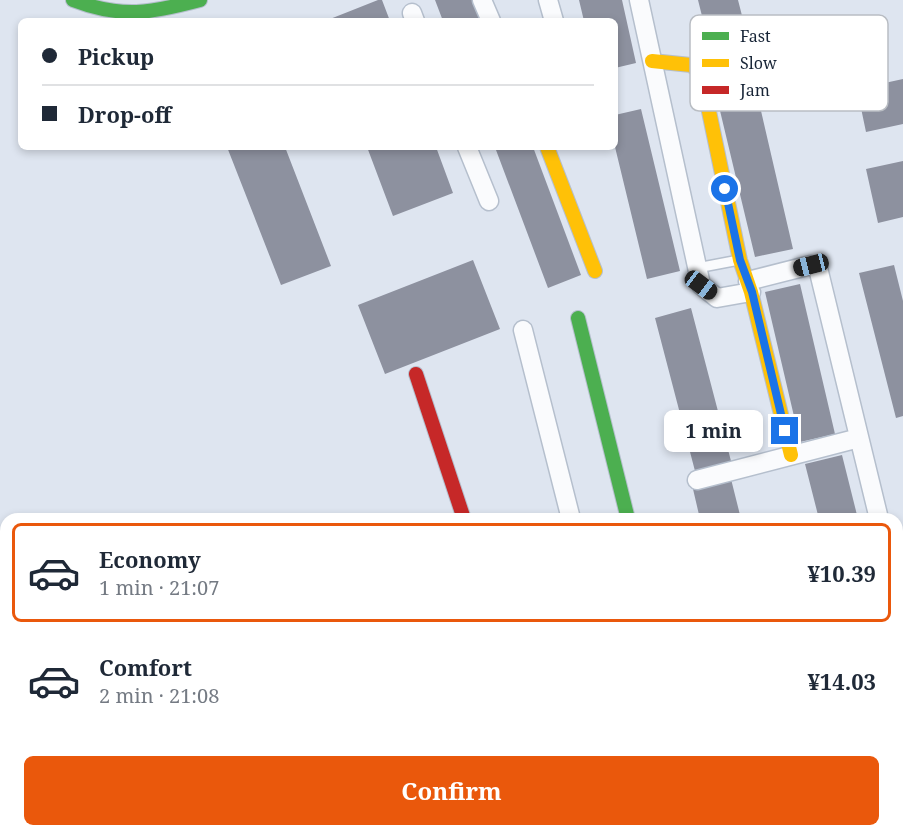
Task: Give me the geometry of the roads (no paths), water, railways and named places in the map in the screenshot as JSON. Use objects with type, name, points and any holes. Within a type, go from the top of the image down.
[{"type":"street","points":[[73,0],[110,12],[132,15],[159,11],[200,0]]},
{"type":"street","points":[[482,0],[490,18]]},
{"type":"street","points":[[549,0],[553,18]]},
{"type":"street","points":[[639,0],[701,285],[717,298],[811,265],[818,268],[878,513]]},
{"type":"street","points":[[652,61],[690,65]]},
{"type":"street","points":[[709,111],[740,260],[750,287],[791,454]]},
{"type":"street","points":[[468,150],[489,201]]},
{"type":"street","points":[[548,150],[595,271]]},
{"type":"street","points":[[578,318],[627,513]]},
{"type":"street","points":[[523,330],[569,513]]},
{"type":"street","points":[[416,374],[462,513]]},
{"type":"street","points":[[697,480],[859,438]]},
{"type":"lane","points":[[697,268],[740,260]]}]
